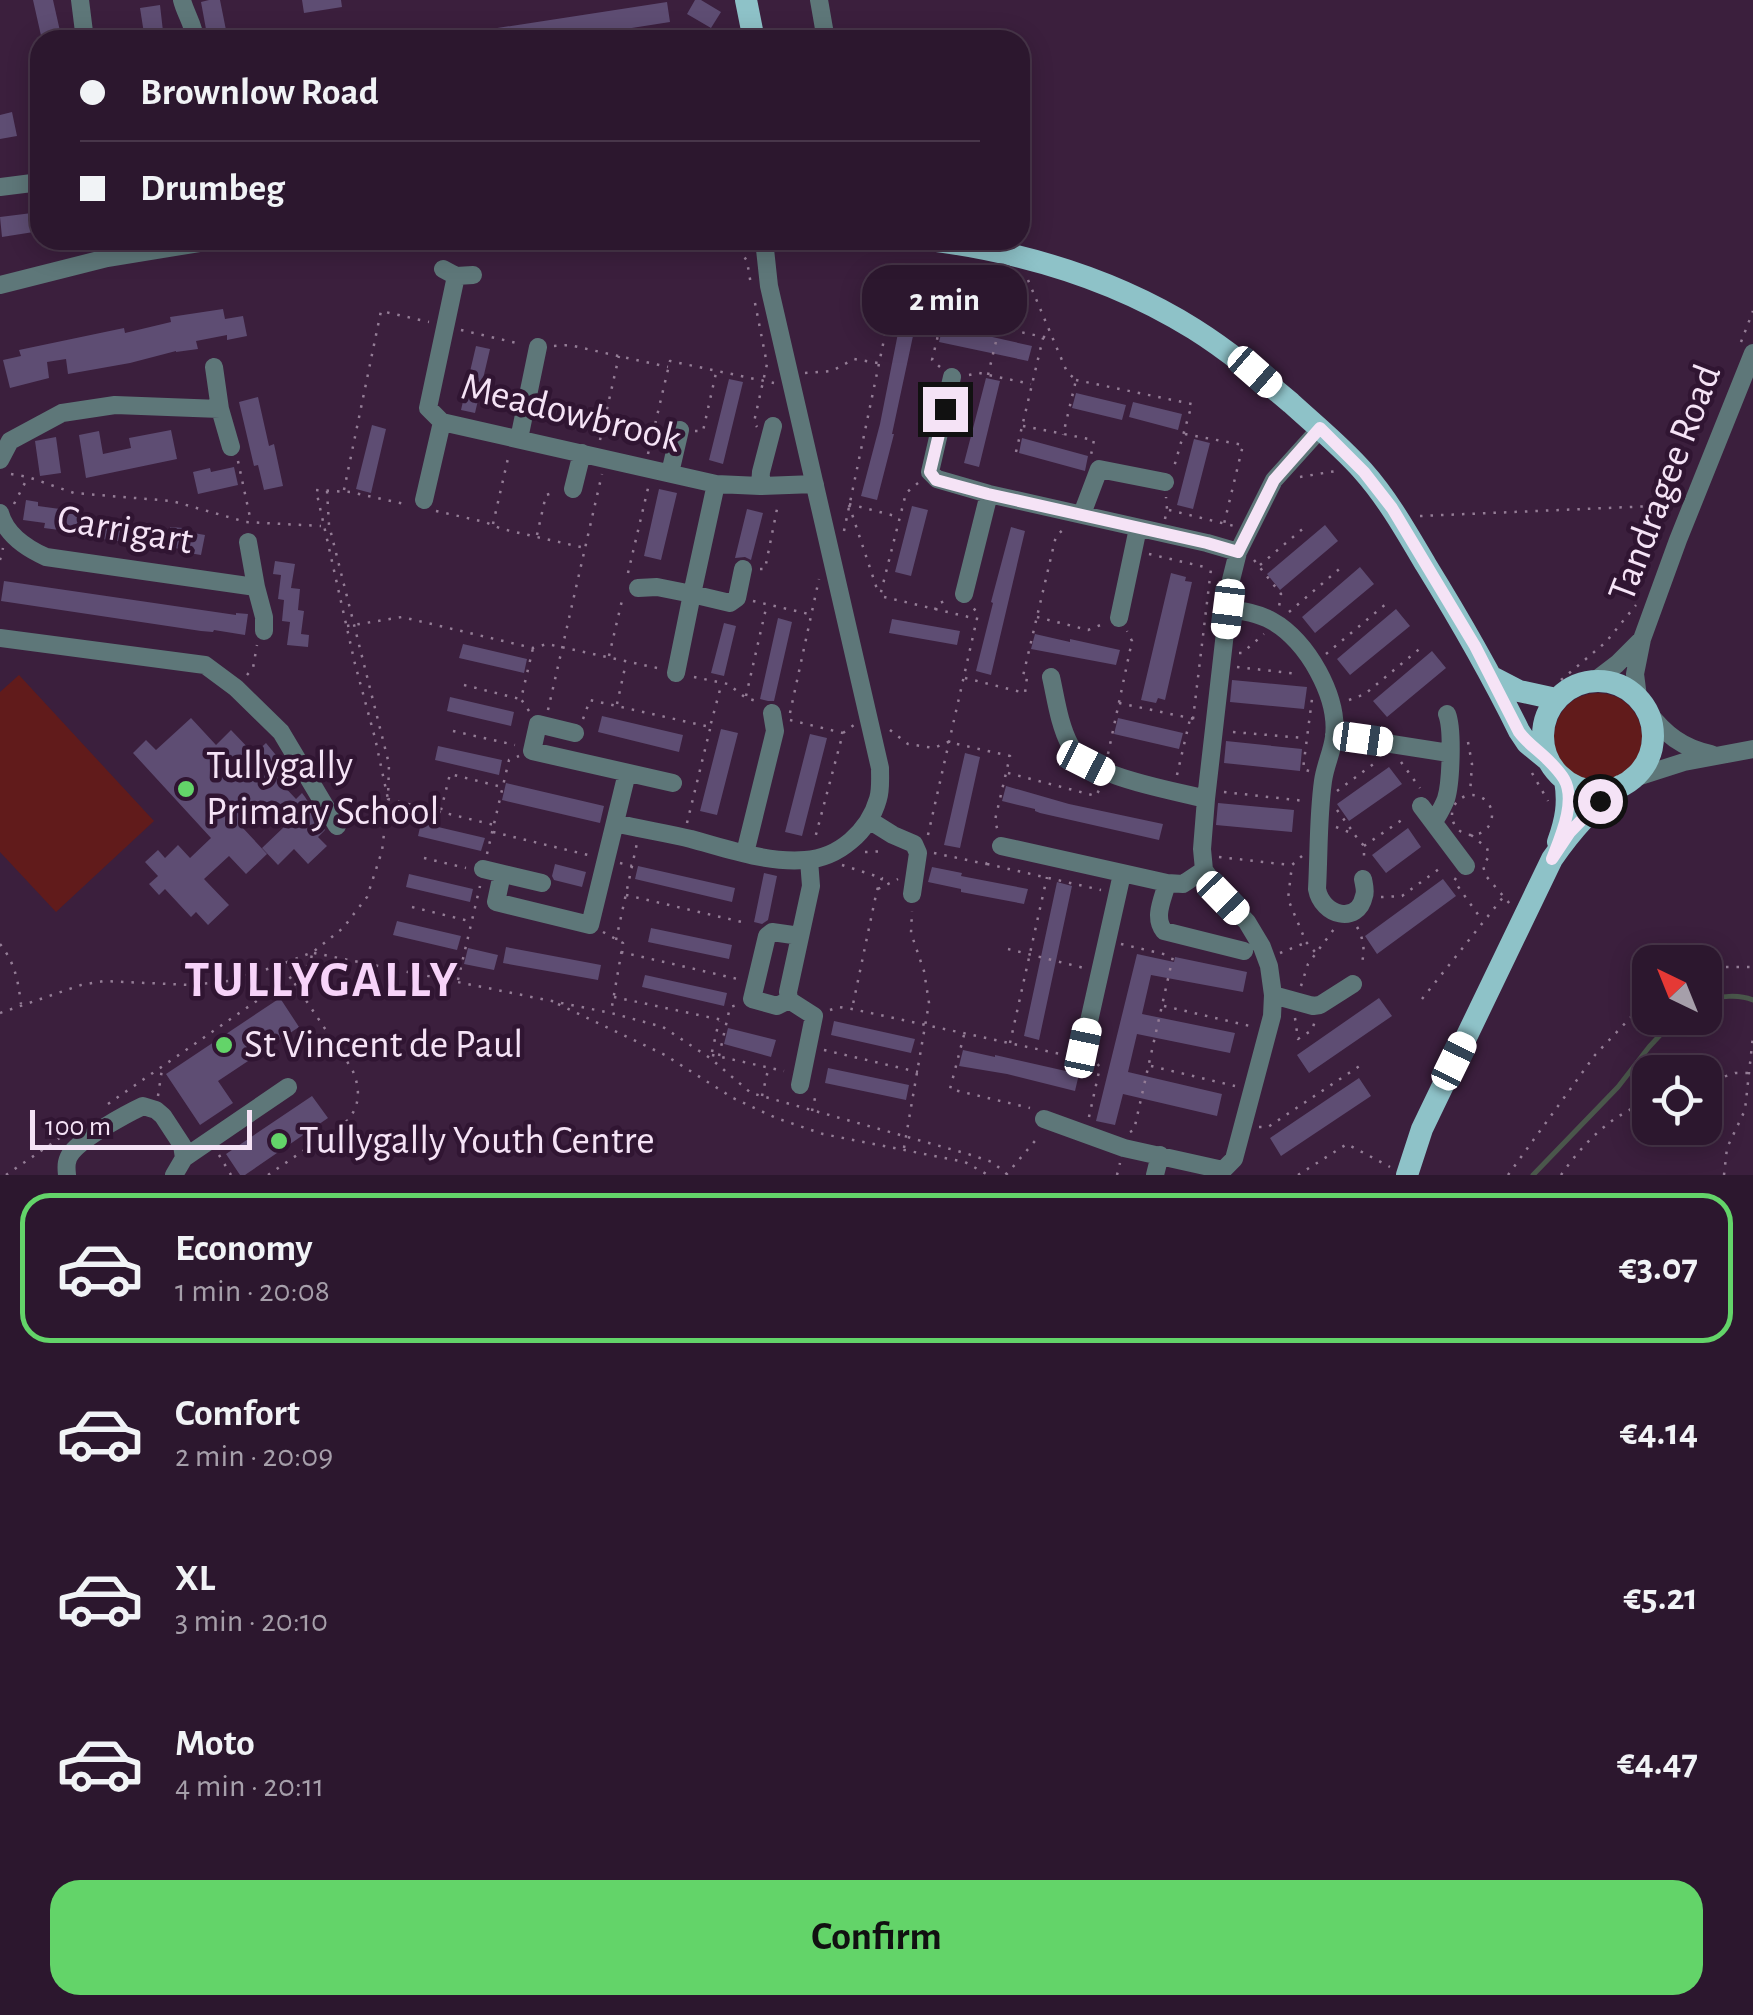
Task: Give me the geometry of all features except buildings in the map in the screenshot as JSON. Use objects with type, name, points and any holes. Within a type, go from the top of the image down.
[{"type":"main road","points":[[746,0],[752,30]]},
{"type":"main road","points":[[988,250],[1054,266],[1127,294],[1194,329],[1255,372],[1364,472],[1399,520],[1541,768],[1592,790],[1626,783]]},
{"type":"main road","points":[[1492,677],[1519,690],[1555,692],[1596,680],[1610,682],[1624,687],[1642,704],[1652,727],[1648,760],[1590,811],[1552,859]]},
{"type":"main road","points":[[1541,768],[1544,724],[1555,692]]},
{"type":"main road","points":[[1402,1172],[1552,859],[1566,820],[1565,780]]},
{"type":"street","points":[[80,0],[84,30]]},
{"type":"street","points":[[182,0],[193,30]]},
{"type":"street","points":[[818,0],[824,30]]},
{"type":"street","points":[[0,187],[30,183]]},
{"type":"street","points":[[0,285],[103,250]]},
{"type":"street","points":[[615,823],[745,853],[809,860],[856,838],[879,797],[880,768],[815,484],[782,378],[765,250]]},
{"type":"street","name":"Meadowbrook","points":[[458,274],[428,408],[442,422],[716,484],[815,484]]},
{"type":"street","points":[[516,438],[538,347]]},
{"type":"street","name":"Tandragee Road","points":[[1642,704],[1635,674],[1642,638],[1746,349]]},
{"type":"street","points":[[214,366],[230,447]]},
{"type":"street","points":[[952,378],[930,472],[936,480],[1238,552]]},
{"type":"street","points":[[0,460],[10,441],[62,413],[115,405],[220,409]]},
{"type":"street","points":[[420,505],[442,422]]},
{"type":"street","points":[[769,486],[761,472],[773,426]]},
{"type":"street","points":[[1041,1121],[1130,1149],[1223,1170],[1234,1159],[1268,1030],[1273,996],[1262,946],[1204,870],[1202,849],[1214,796],[1221,726],[1221,666],[1231,580],[1238,552],[1274,480],[1320,428]]},
{"type":"street","points":[[656,470],[680,430]]},
{"type":"street","points":[[573,489],[595,456]]},
{"type":"street","points":[[1082,514],[1098,469],[1165,482]]},
{"type":"street","name":"Meadowbrook","points":[[676,672],[716,484]]},
{"type":"street","points":[[964,594],[988,494]]},
{"type":"street","name":"Carrigart","points":[[1,518],[16,539],[46,556],[256,586]]},
{"type":"street","points":[[1119,618],[1138,528]]},
{"type":"street","name":"Carrigart","points":[[248,542],[264,617],[261,635]]},
{"type":"street","points":[[638,588],[657,587],[730,602],[737,598],[743,569]]},
{"type":"street","points":[[1228,609],[1257,614],[1277,623],[1301,647],[1318,672],[1333,706],[1334,734],[1323,778],[1319,900],[1328,910],[1345,914],[1357,909],[1364,888]]},
{"type":"street","name":"Tandragee Road","points":[[1596,680],[1642,638]]},
{"type":"street","points":[[9,639],[205,666],[236,688],[281,732],[336,826]]},
{"type":"street","points":[[1051,677],[1071,748],[1086,763],[1107,774],[1174,791],[1214,796]]},
{"type":"street","points":[[1642,704],[1676,742],[1708,754],[1725,754]]},
{"type":"street","points":[[745,853],[775,731],[772,713]]},
{"type":"street","points":[[1434,822],[1446,800],[1451,731],[1447,714]]},
{"type":"street","points":[[575,733],[541,725],[532,751],[672,783]]},
{"type":"street","points":[[1334,734],[1392,747],[1449,753]]},
{"type":"street","points":[[1626,783],[1684,762],[1753,749]]},
{"type":"street","points":[[542,883],[493,871],[496,902],[590,925],[627,773]]},
{"type":"street","points":[[1422,806],[1462,860]]},
{"type":"street","points":[[868,820],[914,844],[918,853],[912,894]]},
{"type":"street","points":[[1000,846],[1167,883],[1184,884],[1204,870]]},
{"type":"street","points":[[800,1080],[814,1016],[790,1000],[788,992],[811,886],[809,860]]},
{"type":"street","points":[[1083,1048],[1122,874]]},
{"type":"street","points":[[1167,883],[1158,916],[1164,931],[1244,951]]},
{"type":"street","points":[[790,1000],[776,1006],[754,991],[767,936],[772,932],[800,936]]},
{"type":"street","points":[[1273,996],[1320,1005],[1353,984]]},
{"type":"street","points":[[174,1175],[184,1158],[288,1087]]},
{"type":"street","points":[[68,1175],[66,1164],[71,1153],[143,1106],[156,1110],[182,1144],[184,1158]]},
{"type":"street","points":[[1155,1175],[1160,1155]]},
{"type":"path","points":[[740,250],[746,261],[767,364],[754,422],[768,445]]},
{"type":"path","points":[[852,1009],[882,878],[836,863],[809,860],[843,733],[788,720],[822,564],[839,553],[890,311],[956,267],[964,250]]},
{"type":"path","points":[[1031,260],[1026,275],[1067,372],[1076,380],[1192,404],[1184,434],[1243,445],[1224,524]]},
{"type":"path","points":[[898,306],[1052,339]]},
{"type":"path","points":[[343,492],[380,311],[538,347],[569,345],[668,368]]},
{"type":"path","points":[[1746,349],[1753,311]]},
{"type":"path","points":[[942,315],[932,360],[952,378],[979,373],[1031,384]]},
{"type":"path","points":[[988,375],[1000,328]]},
{"type":"path","points":[[1016,452],[1043,336]]},
{"type":"path","points":[[541,725],[595,507],[595,456],[619,356]]},
{"type":"path","points":[[609,658],[656,470],[656,419],[670,361],[762,382],[832,371],[854,358],[879,364]]},
{"type":"path","points":[[656,419],[680,430],[702,431],[717,371]]},
{"type":"path","points":[[1063,434],[1076,380]]},
{"type":"path","points":[[1022,425],[1094,440],[1089,460],[1098,469]]},
{"type":"path","points":[[492,525],[516,438]]},
{"type":"path","points":[[230,447],[236,454],[250,522]]},
{"type":"path","points":[[1274,480],[1345,470],[1364,472]]},
{"type":"path","points":[[880,596],[906,493],[930,472]]},
{"type":"path","points":[[0,473],[28,477],[74,493],[172,501],[250,522],[323,526]]},
{"type":"path","points":[[1,518],[9,514],[28,477]]},
{"type":"path","points":[[743,569],[765,569],[778,506],[769,486]]},
{"type":"path","points":[[536,537],[546,494],[573,489],[595,507]]},
{"type":"path","points":[[388,799],[316,490],[420,505],[585,548]]},
{"type":"path","points":[[0,1013],[104,981],[190,985],[229,981],[313,952],[342,928],[367,897],[382,851],[389,764],[329,525],[327,490]]},
{"type":"path","points":[[849,504],[900,518]]},
{"type":"path","points":[[849,504],[880,596]]},
{"type":"path","points":[[1399,520],[1410,516],[1677,505]]},
{"type":"path","points":[[1167,510],[1248,530]]},
{"type":"path","points":[[963,678],[1025,693],[1027,677],[1023,676],[1056,536],[1082,514]]},
{"type":"path","points":[[1258,566],[1306,526]]},
{"type":"path","points":[[1134,550],[1211,568],[1238,552]]},
{"type":"path","points":[[1277,623],[1344,565]]},
{"type":"path","points":[[1174,791],[1192,719],[1211,568]]},
{"type":"path","points":[[918,853],[926,845],[977,620],[978,614],[964,594]]},
{"type":"path","points":[[880,596],[977,620]]},
{"type":"path","points":[[737,598],[811,614]]},
{"type":"path","points":[[1555,692],[1606,642],[1640,598]]},
{"type":"path","points":[[1323,778],[1303,768],[1310,702],[1318,672],[1387,603]]},
{"type":"path","points":[[746,698],[767,604]]},
{"type":"path","points":[[346,626],[402,617],[533,648],[547,644],[562,647],[728,684],[746,698],[762,702],[772,713]]},
{"type":"path","points":[[1006,773],[1096,796],[1107,774],[1132,641],[1119,618],[1088,630],[1037,617]]},
{"type":"path","points":[[252,668],[261,635]]},
{"type":"path","points":[[1333,706],[1364,694],[1422,646]]},
{"type":"path","points":[[521,699],[533,648]]},
{"type":"path","points":[[616,706],[627,662]]},
{"type":"path","points":[[1221,666],[1318,672]]},
{"type":"path","points":[[684,838],[721,683]]},
{"type":"path","points":[[464,684],[521,699],[541,725]]},
{"type":"path","points":[[575,733],[590,700],[710,727]]},
{"type":"path","points":[[1119,702],[1221,726],[1306,738]]},
{"type":"path","points":[[868,725],[894,730],[908,744],[934,748],[948,742],[1010,756],[995,820],[1000,846]]},
{"type":"path","points":[[453,731],[532,749]]},
{"type":"path","points":[[1316,953],[1306,942],[1288,899],[1292,865],[1322,815],[1392,747],[1422,790],[1422,806],[1364,846]]},
{"type":"path","points":[[1541,768],[1552,808]]},
{"type":"path","points":[[441,812],[450,774],[502,787]]},
{"type":"path","points":[[1422,999],[1504,896],[1486,876],[1487,848],[1455,826],[1452,814],[1456,802],[1474,794],[1486,800],[1492,813],[1489,826],[1471,835]]},
{"type":"path","points":[[1214,796],[1322,815],[1354,834]]},
{"type":"path","points":[[388,799],[494,825]]},
{"type":"path","points":[[1349,827],[1364,846],[1364,888],[1402,896],[1462,860]]},
{"type":"path","points":[[616,940],[640,828]]},
{"type":"path","points":[[492,832],[606,860]]},
{"type":"path","points":[[1202,849],[1211,851],[1212,856],[1292,865]]},
{"type":"path","points":[[424,858],[493,871]]},
{"type":"path","points":[[1462,860],[1454,881],[1484,922]]},
{"type":"path","points":[[986,864],[1118,894]]},
{"type":"path","points":[[1010,1044],[1047,877]]},
{"type":"path","points":[[904,1150],[930,1003],[912,933],[912,894]]},
{"type":"path","points":[[626,895],[742,922]]},
{"type":"path","points":[[412,906],[472,921]]},
{"type":"path","points":[[1320,1005],[1312,1030],[1298,1039],[1297,1001],[1308,964],[1345,914],[1362,937],[1364,960],[1353,984]]},
{"type":"path","points":[[590,925],[622,943],[611,1013]]},
{"type":"path","points":[[1130,1149],[1128,1133],[1134,1130],[1178,936]]},
{"type":"path","points":[[1107,940],[1173,957]]},
{"type":"path","points":[[1266,957],[1306,942]]},
{"type":"path","points":[[0,944],[17,974],[21,1006]]},
{"type":"path","points":[[1008,949],[1100,972]]},
{"type":"path","points":[[156,1110],[162,1067],[310,964],[313,952]]},
{"type":"path","points":[[313,952],[663,1027],[711,1056],[750,1093],[992,1162],[1007,1174],[1041,1121],[950,1090],[964,1034]]},
{"type":"path","points":[[622,952],[754,991]]},
{"type":"path","points":[[1722,967],[1753,967]]},
{"type":"path","points":[[268,1175],[348,1120],[360,1086],[290,978]]},
{"type":"path","points":[[718,1057],[730,1007],[754,991]]},
{"type":"path","points":[[614,997],[727,1021]]},
{"type":"path","points":[[552,1001],[665,1056],[733,1098],[776,1118],[823,1134],[965,1162],[988,1175]]},
{"type":"path","points":[[1163,1006],[1268,1030]]},
{"type":"path","points":[[814,1016],[839,1007],[1060,1054],[1083,1048],[1100,1067],[1088,1122]]},
{"type":"path","points":[[1508,1175],[1595,1055],[1632,1016]]},
{"type":"path","points":[[711,1056],[719,1019]]},
{"type":"path","points":[[1724,1175],[1726,1148],[1745,1110],[1753,1036]]},
{"type":"path","points":[[808,1046],[918,1072]]},
{"type":"path","points":[[711,1056],[769,1068],[800,1080]]},
{"type":"path","points":[[1242,1128],[1268,1127],[1364,1062]]},
{"type":"path","points":[[1149,1066],[1252,1090]]},
{"type":"path","points":[[762,1097],[769,1068]]},
{"type":"path","points":[[1722,1077],[1751,1073]]},
{"type":"path","points":[[1561,1175],[1603,1126],[1632,1108]]},
{"type":"path","points":[[210,1140],[232,1175]]},
{"type":"path","points":[[1298,1175],[1347,1144],[1402,1172]]},
{"type":"shaded area","points":[[19,675],[154,821],[56,912],[0,852],[0,692]]},
{"type":"shaded area","points":[[1589,693],[1607,693],[1623,700],[1635,712],[1642,737],[1635,762],[1623,774],[1607,781],[1589,781],[1573,774],[1561,762],[1554,746],[1554,728],[1561,712],[1573,700]]},
{"type":"waterway","points":[[1722,997],[1753,1000]]},
{"type":"waterway","points":[[1533,1175],[1618,1087],[1660,1035]]},
{"type":"place","name":"Tullygally Primary School","points":[[186,789]]},
{"type":"place","name":"St Vincent de Paul","points":[[224,1045]]},
{"type":"place","name":"Tullygally Youth Centre","points":[[279,1141]]},
{"type":"district","name":"TULLYGALLY","points":[[322,981]]},
{"type":"route","points":[[945,409],[930,472],[936,480],[1238,552],[1274,480],[1320,428],[1364,472],[1392,508],[1475,646],[1519,732],[1565,780],[1566,820],[1552,859],[1570,832],[1600,801]]}]
